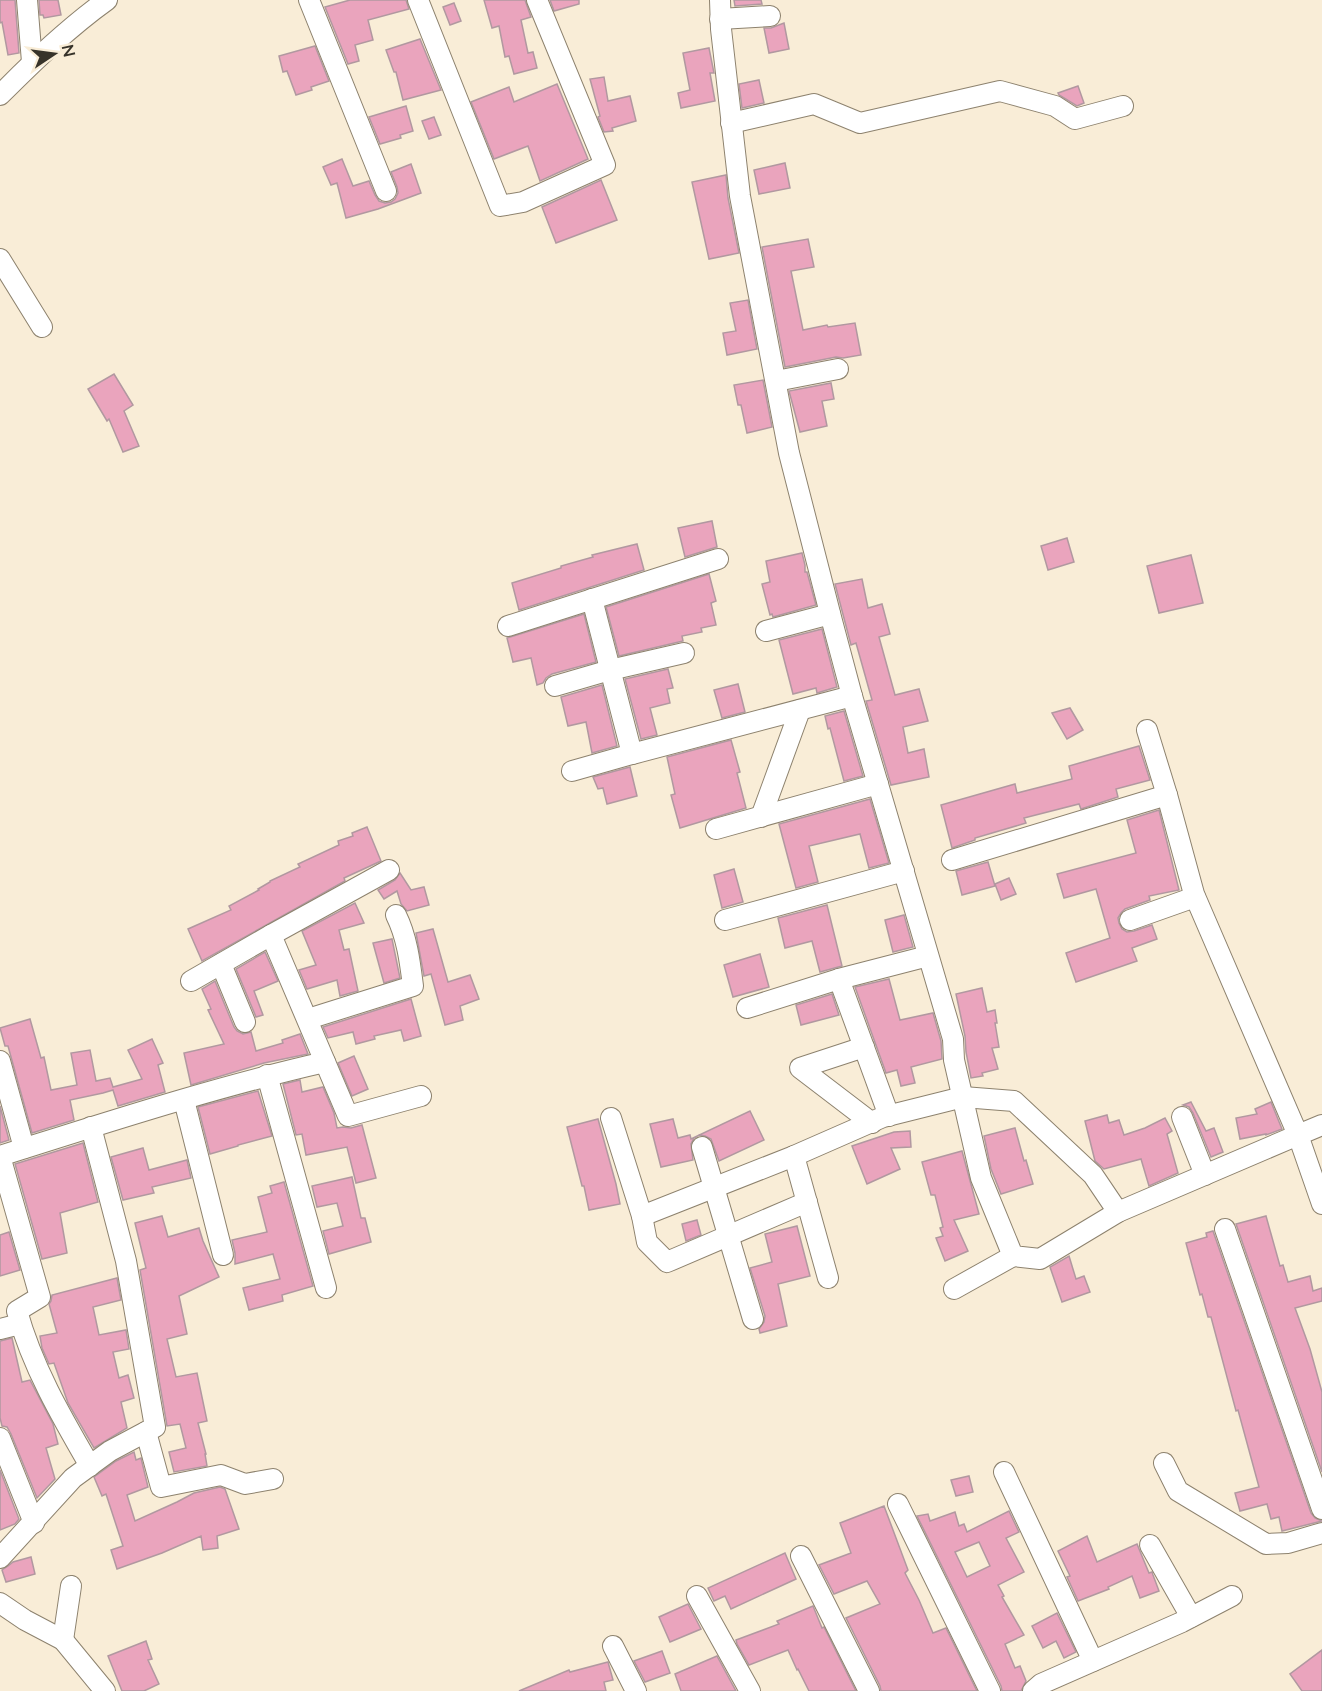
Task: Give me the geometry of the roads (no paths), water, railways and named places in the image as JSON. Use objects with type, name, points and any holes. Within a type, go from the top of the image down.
[{"type":"street","points":[[27,0],[33,63]]},
{"type":"street","points":[[0,95],[79,20],[107,0]]},
{"type":"street","points":[[309,0],[386,191]]},
{"type":"street","points":[[418,0],[500,206],[523,202],[605,165],[537,0]]},
{"type":"street","points":[[770,16],[720,10],[740,196],[789,453],[852,696],[953,1039],[954,1060],[981,1178],[1013,1256]]},
{"type":"street","points":[[732,123],[814,104],[860,123],[1000,91],[1055,106],[1075,119],[1122,106]]},
{"type":"street","points":[[0,259],[42,327]]},
{"type":"street","points":[[776,381],[838,369]]},
{"type":"street","points":[[508,626],[718,559]]},
{"type":"street","points":[[592,599],[632,754]]},
{"type":"street","points":[[766,631],[830,614]]},
{"type":"street","points":[[555,686],[610,670],[684,653]]},
{"type":"street","points":[[572,771],[852,696]]},
{"type":"street","points":[[761,817],[800,710]]},
{"type":"street","points":[[1147,730],[1195,897],[1298,1135],[1322,1204]]},
{"type":"street","points":[[716,829],[878,784]]},
{"type":"street","points":[[952,860],[1167,795]]},
{"type":"street","points":[[191,981],[389,870]]},
{"type":"street","points":[[725,920],[904,871]]},
{"type":"street","points":[[1130,920],[1195,897]]},
{"type":"street","points":[[308,1019],[413,986],[410,962],[401,925],[396,915]]},
{"type":"street","points":[[271,935],[348,1116],[421,1096]]},
{"type":"street","points":[[747,1008],[839,980],[928,957]]},
{"type":"street","points":[[221,964],[245,1022]]},
{"type":"street","points":[[839,980],[864,1047],[880,1119]]},
{"type":"street","points":[[864,1047],[800,1068],[880,1119]]},
{"type":"street","points":[[0,1061],[24,1148]]},
{"type":"street","points":[[90,1466],[55,1406],[25,1341],[20,1324],[17,1311],[40,1297],[0,1156],[91,1126],[267,1075],[325,1062]]},
{"type":"street","points":[[267,1075],[326,1288]]},
{"type":"street","points":[[642,1216],[794,1156],[880,1119],[963,1097],[1014,1101],[1093,1174],[1118,1212]]},
{"type":"street","points":[[184,1100],[223,1255]]},
{"type":"street","points":[[1182,1117],[1205,1175]]},
{"type":"street","points":[[612,1118],[642,1216],[647,1242],[667,1262],[807,1202]]},
{"type":"street","points":[[954,1289],[1013,1256],[1040,1259],[1118,1212],[1322,1125]]},
{"type":"street","points":[[0,1558],[73,1478],[110,1451],[155,1427],[126,1261],[91,1126]]},
{"type":"street","points":[[702,1147],[753,1319]]},
{"type":"street","points":[[794,1156],[828,1278]]},
{"type":"street","points":[[1225,1229],[1322,1509]]},
{"type":"street","points":[[0,1329],[20,1324]]},
{"type":"street","points":[[146,1432],[161,1487],[221,1475],[245,1484],[273,1479]]},
{"type":"street","points":[[0,1438],[34,1523]]},
{"type":"street","points":[[1164,1463],[1178,1491],[1266,1544],[1288,1543],[1322,1533]]},
{"type":"street","points":[[1004,1472],[1093,1660]]},
{"type":"street","points":[[898,1504],[990,1691]]},
{"type":"street","points":[[1150,1545],[1191,1617]]},
{"type":"street","points":[[801,1556],[869,1691]]},
{"type":"street","points":[[63,1640],[71,1586]]},
{"type":"street","points":[[698,1596],[750,1691]]},
{"type":"street","points":[[1040,1689],[1093,1660],[1191,1617],[1232,1596]]},
{"type":"street","points":[[0,1603],[25,1620],[63,1640],[105,1691]]},
{"type":"street","points":[[613,1646],[636,1691]]}]
